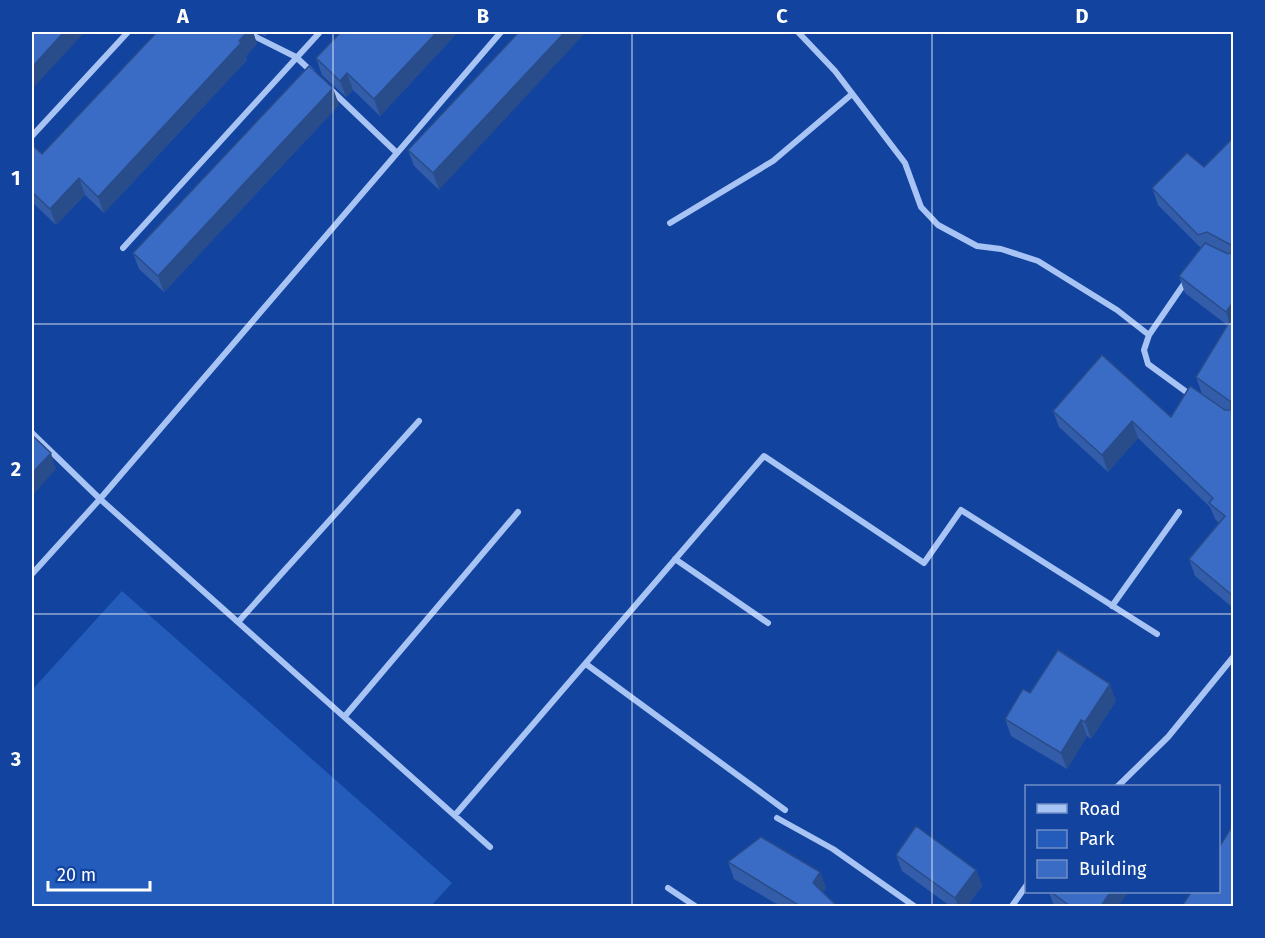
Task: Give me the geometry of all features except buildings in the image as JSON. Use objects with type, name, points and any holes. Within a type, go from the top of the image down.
[{"type":"street","points":[[32,136],[128,32]]},
{"type":"street","points":[[246,32],[297,57],[397,153]]},
{"type":"street","points":[[123,248],[320,32]]},
{"type":"street","points":[[32,574],[100,499],[501,32]]},
{"type":"street","points":[[798,32],[852,94],[905,162],[921,207],[938,225],[977,246],[1001,249],[1038,261],[1117,310],[1149,335]]},
{"type":"street","points":[[670,223],[773,161],[852,94]]},
{"type":"street","points":[[1189,277],[1149,335],[1144,350],[1148,364],[1197,399]]},
{"type":"street","points":[[239,621],[419,421]]},
{"type":"street","points":[[32,433],[100,499],[490,847]]},
{"type":"street","points":[[455,815],[764,456],[924,563],[961,510],[1157,634]]},
{"type":"street","points":[[345,716],[518,512]]},
{"type":"street","points":[[1112,606],[1179,512]]},
{"type":"street","points":[[675,559],[768,623]]},
{"type":"street","points":[[1119,785],[1168,737],[1233,656]]},
{"type":"street","points":[[586,664],[785,810]]},
{"type":"street","points":[[777,818],[833,849],[914,906]]},
{"type":"street","points":[[1012,906],[1025,887]]},
{"type":"street","points":[[668,888],[695,906]]},
{"type":"green space","points":[[122,591],[452,883],[431,906],[32,906],[32,690]]}]
